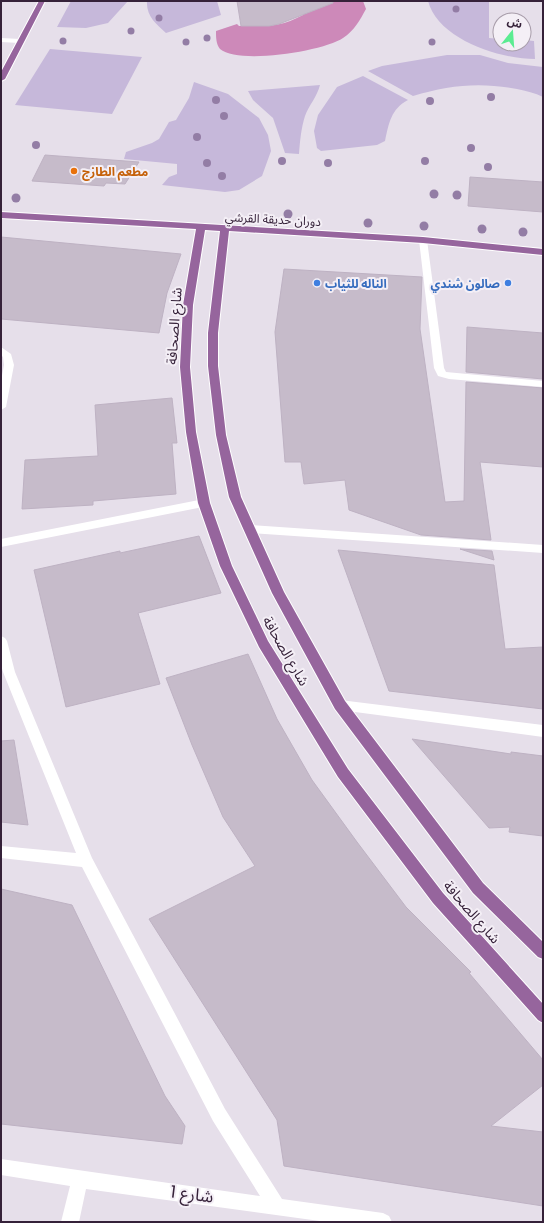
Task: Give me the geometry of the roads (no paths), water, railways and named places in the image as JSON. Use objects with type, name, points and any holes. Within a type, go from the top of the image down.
[{"type":"main road","points":[[1,79],[42,1]]},
{"type":"main road","name":"دوران حديقة القرشي","points":[[1,215],[423,240],[543,252]]},
{"type":"main road","name":"شارع الصحافة","points":[[201,227],[188,305],[185,366],[191,432],[204,503],[226,566],[262,644],[343,773],[438,898],[543,1015]]},
{"type":"main road","name":"شارع الصحافة","points":[[225,229],[213,333],[213,366],[221,436],[235,497],[278,594],[340,705],[478,888],[543,952]]},
{"type":"street","points":[[1,40],[20,41]]},
{"type":"street","points":[[423,240],[439,368],[442,374],[448,376],[543,384]]},
{"type":"street","points":[[1,350],[8,356],[9,365],[1,407]]},
{"type":"street","points":[[1,543],[204,503]]},
{"type":"street","points":[[250,529],[543,549]]},
{"type":"street","points":[[1,641],[9,672],[86,861],[219,1115],[276,1205]]},
{"type":"street","points":[[340,705],[543,731]]},
{"type":"street","points":[[1,852],[86,861]]},
{"type":"street","name":"شارع 1","points":[[1,1166],[80,1180],[276,1205],[383,1222]]},
{"type":"street","points":[[70,1222],[80,1180]]},
{"type":"place","name":"مطعم الطازج","points":[[74,171]]},
{"type":"place","name":"الناله للثياب","points":[[317,283]]},
{"type":"place","name":"صالون شندي","points":[[508,283]]}]
